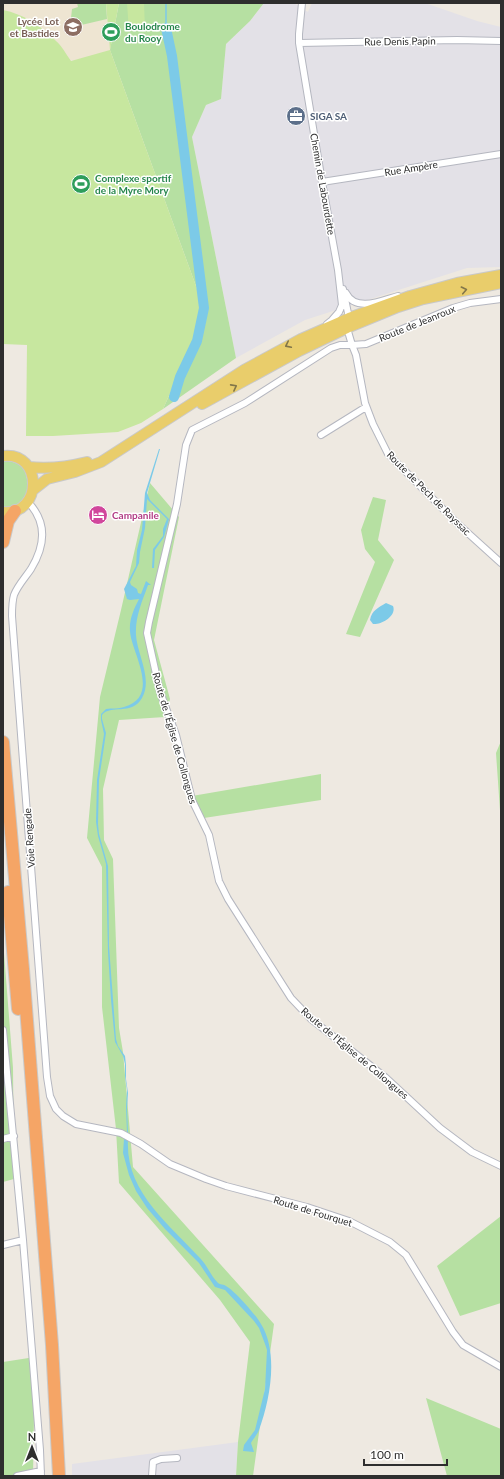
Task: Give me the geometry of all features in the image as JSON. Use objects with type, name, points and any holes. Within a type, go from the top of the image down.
[{"type":"highway","points":[[3,542],[9,511]]},
{"type":"highway","points":[[3,742],[23,969],[50,1323],[59,1476]]},
{"type":"highway","points":[[3,821],[48,1386],[52,1476]]},
{"type":"main road","points":[[9,511],[22,507],[28,502],[34,490],[47,479],[102,462],[244,370],[279,350],[310,335],[350,318],[410,296],[457,283],[501,275]]},
{"type":"main road","points":[[150,431],[299,351],[347,328],[398,307],[423,299],[501,283]]},
{"type":"main road","points":[[29,467],[44,469],[65,467],[86,463],[120,450]]},
{"type":"main road","points":[[3,456],[15,457],[23,461],[29,467],[34,482],[34,490]]},
{"type":"street","name":"Chemin de Labourdette","points":[[302,3],[299,43],[338,270]]},
{"type":"street","name":"Rue Denis Papin","points":[[299,43],[457,40],[501,41]]},
{"type":"street","name":"Rue Ampère","points":[[322,182],[501,154]]},
{"type":"street","points":[[338,270],[348,296],[351,300],[363,304],[376,302],[444,283],[457,283]]},
{"type":"street","points":[[338,270],[350,318],[347,328],[352,345]]},
{"type":"street","points":[[310,335],[332,320],[339,312],[342,305],[338,270]]},
{"type":"street","name":"Route de Jeanroux","points":[[192,430],[245,403],[331,348],[340,345],[366,344],[453,308],[470,303],[501,299]]},
{"type":"street","name":"Route de Pech de Rayssac","points":[[352,345],[356,355],[366,407],[388,454],[459,526],[501,563]]},
{"type":"street","points":[[321,435],[366,407]]},
{"type":"street","name":"Route de l’Église de Collongues","points":[[192,430],[186,445],[177,504],[148,622],[147,633],[160,692],[176,735],[192,800],[209,835],[219,881],[228,899],[290,998],[311,1019],[386,1077],[440,1128],[472,1152],[501,1166]]},
{"type":"street","name":"Voie Rengade","points":[[28,502],[39,518],[41,524],[41,549],[14,595],[12,616],[49,1087],[56,1109],[63,1116],[76,1124]]},
{"type":"street","points":[[3,1030],[23,1240],[41,1474],[17,1476]]},
{"type":"street","name":"Route de Fourquet","points":[[76,1124],[121,1133],[141,1144],[170,1164],[226,1186],[307,1207],[349,1221],[390,1242],[406,1255],[453,1332],[463,1345],[501,1367]]},
{"type":"street","points":[[3,1139],[14,1136]]},
{"type":"street","points":[[3,1245],[23,1240]]},
{"type":"street","points":[[152,1476],[153,1462],[161,1459],[177,1458]]},
{"type":"shaded area","name":"Lycée Lot et Bastides","points":[[3,3],[106,3],[112,53],[69,61],[3,11]]},
{"type":"shaded area","points":[[264,3],[294,3],[308,12],[312,3],[425,3],[477,21],[501,27],[501,267],[467,268],[305,320],[236,358],[192,137],[206,105],[221,99],[226,44],[250,21]]},
{"type":"shaded area","points":[[238,1442],[236,1476],[72,1476],[72,1464]]},
{"type":"green space","points":[[77,3],[106,3],[107,19],[77,26],[71,18],[72,9],[78,7]]},
{"type":"green space","name":"Boulodrome du Rooy","points":[[106,3],[119,3],[110,50]]},
{"type":"green space","points":[[119,3],[264,3],[250,21],[226,44],[221,99],[206,105],[192,137],[236,358],[163,409],[196,335],[204,308],[110,50]]},
{"type":"green space","points":[[127,3],[144,3],[145,30],[129,31]]},
{"type":"green space","name":"Complexe sportif de la Myre Mory","points":[[3,10],[18,14],[38,26],[58,43],[71,61],[110,50],[204,308],[196,335],[163,409],[141,423],[118,432],[26,436],[27,345],[3,344]]},
{"type":"green space","points":[[3,460],[16,463],[23,468],[29,489],[19,503],[3,508]]},
{"type":"green space","points":[[150,483],[179,517],[154,640],[170,699],[165,717],[119,720],[103,789],[104,840],[113,859],[119,1028],[123,1052],[133,1167],[274,1324],[253,1476],[236,1476],[238,1442],[250,1342],[220,1300],[119,1183],[116,1129],[102,1007],[102,867],[87,838],[100,697]]},
{"type":"green space","points":[[373,497],[386,500],[378,540],[394,560],[360,637],[346,634],[375,562],[365,549],[361,530]]},
{"type":"green space","points":[[501,741],[501,825],[496,753]]},
{"type":"green space","points":[[321,774],[321,800],[204,818],[192,796]]},
{"type":"green space","points":[[3,940],[13,1068],[14,1179],[3,1182]]},
{"type":"green space","points":[[501,1216],[501,1303],[460,1316],[437,1266]]},
{"type":"green space","points":[[35,1357],[33,1476],[3,1476],[3,1362]]},
{"type":"green space","points":[[426,1398],[501,1429],[501,1476],[447,1476]]},
{"type":"water","points":[[159,449],[147,493],[150,500],[169,519],[164,537],[155,550],[154,568],[152,568],[153,549],[163,536],[163,529],[167,519],[147,499],[145,528],[139,563],[130,582],[131,585],[137,589],[138,593],[141,594],[146,581],[151,585],[148,585],[141,604],[136,628],[137,642],[144,666],[146,683],[145,691],[142,698],[133,707],[110,710],[102,715],[106,733],[99,780],[98,824],[99,834],[108,866],[109,946],[116,1039],[118,1046],[125,1056],[126,1065],[128,1134],[125,1064],[123,1056],[115,1042],[111,1000],[108,952],[106,864],[98,836],[96,822],[97,780],[104,734],[101,714],[106,709],[122,708],[135,701],[141,693],[143,684],[142,673],[130,631],[132,614],[139,599],[127,599],[124,589],[136,566],[137,550],[142,530],[145,493]]},
{"type":"water","points":[[386,603],[393,606],[393,613],[388,619],[380,623],[373,624],[370,620],[372,614]]},
{"type":"water","points":[[124,1139],[128,1140],[129,1158],[134,1175],[141,1191],[151,1205],[202,1261],[218,1283],[225,1285],[245,1304],[261,1324],[267,1336],[270,1349],[271,1377],[263,1418],[258,1432],[251,1443],[254,1452],[243,1451],[244,1445],[255,1430],[265,1389],[267,1350],[259,1328],[225,1290],[215,1287],[199,1263],[165,1229],[147,1208],[136,1191],[129,1175],[123,1153]]},
{"type":"waterway","points":[[166,3],[166,28]]},
{"type":"waterway","points":[[166,28],[172,56],[204,308],[197,341],[180,377],[174,397]]},
{"type":"place","name":"Lycée Lot et Bastides","points":[[73,27]]},
{"type":"place","name":"Boulodrome du Rooy","points":[[111,32]]},
{"type":"place","name":"SIGA SA","points":[[296,116]]},
{"type":"place","name":"Complexe sportif de la Myre Mory","points":[[81,184]]},
{"type":"place","name":"Campanile","points":[[98,515]]}]
